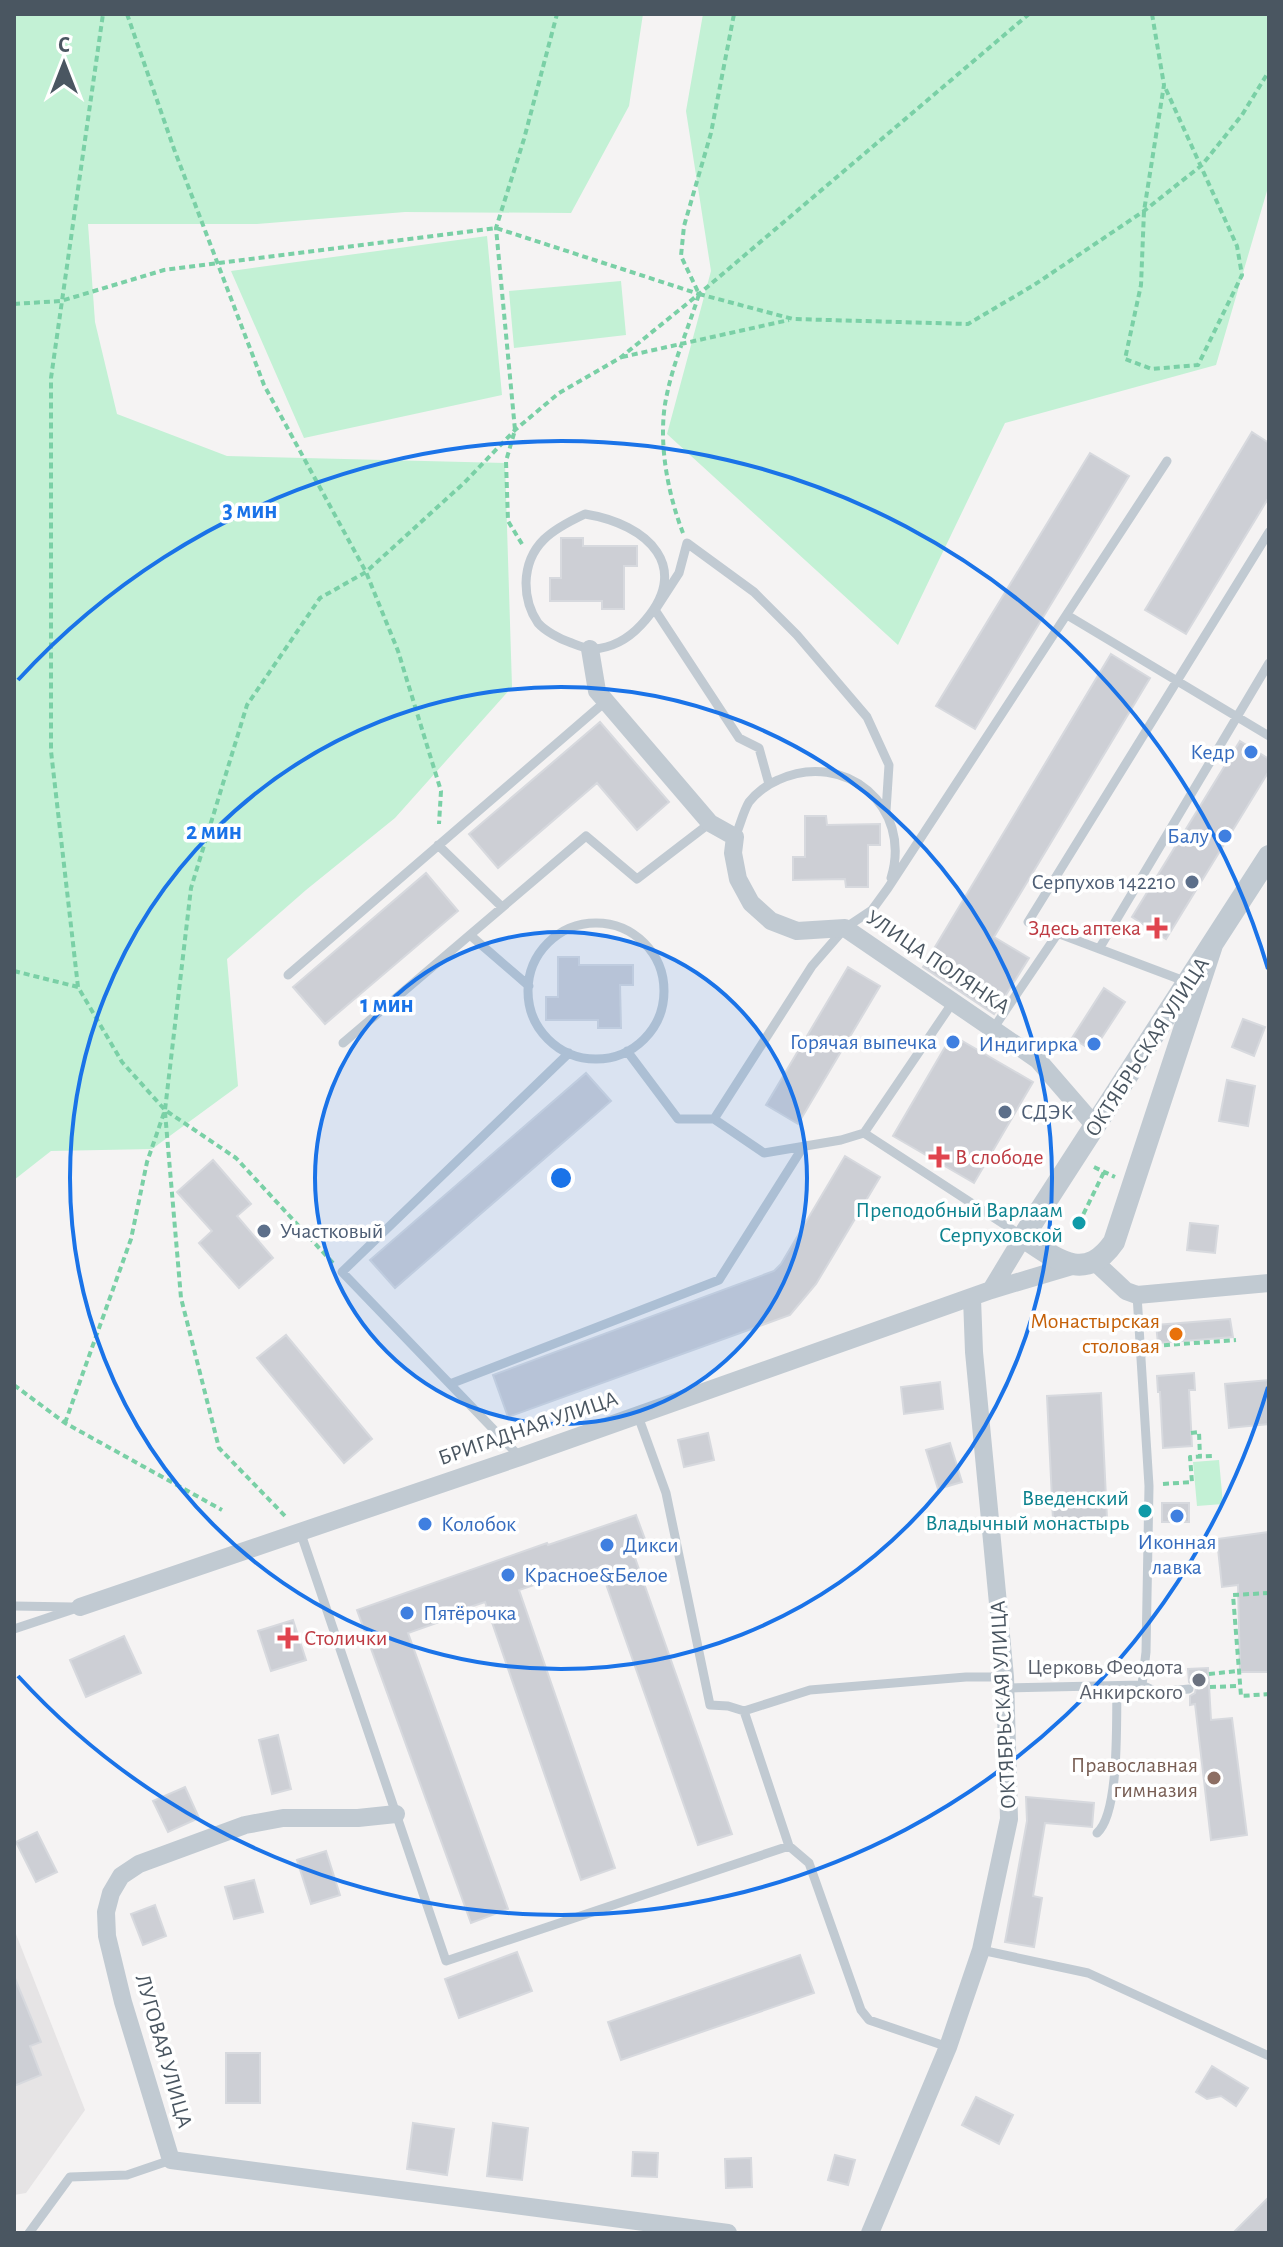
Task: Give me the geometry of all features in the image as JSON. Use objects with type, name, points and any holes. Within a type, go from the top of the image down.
[{"type":"street","points":[[590,649],[597,691],[710,823],[735,837]]},
{"type":"street","name":"УЛИЦА ПОЛЯНКА","points":[[735,837],[733,853],[738,879],[751,903],[771,921],[797,931],[845,928],[1038,1060],[1096,1127]]},
{"type":"street","name":"ОКТЯБРЬСКАЯ УЛИЦА","points":[[1023,1237],[1269,856]]},
{"type":"street","points":[[1085,1263],[1105,1254],[1114,1242],[1212,945]]},
{"type":"street","points":[[991,1290],[1023,1237],[1056,1259],[1085,1263],[1137,1295],[1269,1283]]},
{"type":"street","name":"БРИГАДНАЯ УЛИЦА","points":[[80,1607],[638,1416],[991,1290],[1085,1263]]},
{"type":"street","name":"ОКТЯБРЬСКАЯ УЛИЦА","points":[[870,2233],[948,2047],[981,1950],[1009,1819],[1005,1682],[974,1352],[972,1298]]},
{"type":"street","name":"ЛУГОВАЯ УЛИЦА","points":[[396,1814],[358,1818],[283,1818],[245,1825],[139,1864],[121,1876],[111,1893],[106,1912],[107,1936],[123,2002],[171,2160],[728,2233]]},
{"type":"lane","points":[[714,1119],[812,966],[845,928],[872,910],[888,888],[1167,461]]},
{"type":"lane","points":[[655,610],[664,591],[665,579],[658,555],[645,538],[631,527],[611,518],[585,514],[558,527],[535,546],[526,570],[525,599],[540,625],[564,640],[590,649],[614,646],[636,631],[655,610],[679,573],[687,543],[754,592],[797,635],[867,717],[889,765],[886,811]]},
{"type":"lane","points":[[1188,982],[1028,922],[1269,532]]},
{"type":"lane","points":[[655,610],[739,738],[759,748],[769,784]]},
{"type":"lane","points":[[1067,615],[1269,736]]},
{"type":"lane","points":[[1099,949],[1269,663]]},
{"type":"lane","points":[[288,975],[606,701]]},
{"type":"lane","points":[[735,837],[749,802],[769,784],[793,773],[820,770],[846,776],[869,790],[886,811],[895,836],[896,863],[888,888]]},
{"type":"lane","points":[[343,1043],[586,836],[637,879],[710,823]]},
{"type":"lane","points":[[438,845],[502,907]]},
{"type":"lane","points":[[594,923],[616,926],[635,935],[651,951],[661,970],[664,991],[661,1013],[650,1032],[627,1051],[614,1057],[591,1059],[569,1053],[549,1041],[536,1023],[528,1001],[529,978],[537,956],[552,939],[572,927],[594,923]]},
{"type":"lane","points":[[993,1029],[1058,933]]},
{"type":"lane","points":[[470,935],[529,986]]},
{"type":"lane","points":[[627,1051],[678,1119],[714,1119],[764,1153],[864,1133],[953,1002]]},
{"type":"lane","points":[[520,1457],[342,1272],[569,1053]]},
{"type":"lane","points":[[864,1133],[1023,1237]]},
{"type":"lane","points":[[450,1384],[719,1280],[803,1147]]},
{"type":"lane","points":[[1137,1295],[1149,1486],[1146,1652],[1142,1685]]},
{"type":"lane","points":[[638,1416],[666,1493],[710,1705],[744,1711],[810,1690],[966,1677],[1005,1682],[1142,1685],[1157,1692],[1189,1689]]},
{"type":"lane","points":[[300,1531],[446,1961],[789,1846]]},
{"type":"lane","points":[[14,1606],[80,1607]]},
{"type":"lane","points":[[14,1629],[80,1607]]},
{"type":"lane","points":[[1097,1833],[1104,1827],[1112,1801],[1117,1686]]},
{"type":"lane","points":[[744,1711],[789,1846],[809,1863],[861,2010],[869,2020],[948,2047]]},
{"type":"lane","points":[[981,1950],[1088,1973],[1269,2056]]},
{"type":"lane","points":[[29,2233],[70,2177],[127,2175],[171,2160]]},
{"type":"path","points":[[103,14],[51,378],[51,751],[78,987],[122,1062],[165,1110],[236,1158],[342,1272]]},
{"type":"path","points":[[127,14],[264,385],[366,572],[398,651],[441,791],[438,845]]},
{"type":"path","points":[[531,558],[508,521],[506,461],[515,430],[496,228],[524,139],[557,14]]},
{"type":"path","points":[[687,543],[671,501],[664,453],[666,395],[699,294],[681,256],[682,241],[711,133],[734,14]]},
{"type":"path","points":[[300,1531],[219,1448],[181,1298],[165,1110],[191,888],[247,705],[320,598],[366,572],[464,483],[515,430],[559,393],[620,358],[1029,14]]},
{"type":"path","points":[[1152,14],[1164,85],[1237,246],[1242,275],[1198,365],[1152,369],[1125,359],[1141,285],[1144,211],[1164,85]]},
{"type":"path","points":[[14,304],[61,301],[164,270],[496,228],[699,294],[793,319],[968,324],[1034,285],[1144,211],[1202,165],[1242,115],[1269,71]]},
{"type":"path","points":[[620,358],[793,319]]},
{"type":"path","points":[[14,971],[78,987]]},
{"type":"path","points":[[65,1423],[131,1239],[147,1162],[165,1110]]},
{"type":"path","points":[[1074,1158],[1133,1185]]},
{"type":"path","points":[[1079,1223],[1104,1172]]},
{"type":"path","points":[[1140,1348],[1236,1340]]},
{"type":"path","points":[[14,1385],[65,1423],[222,1510]]},
{"type":"path","points":[[1191,1433],[1199,1432],[1200,1457]]},
{"type":"path","points":[[1149,1486],[1192,1482],[1190,1457],[1212,1456]]},
{"type":"path","points":[[1269,1593],[1233,1595],[1241,1696],[1269,1694]]},
{"type":"path","points":[[1209,1674],[1239,1671]]},
{"type":"path","points":[[1210,1687],[1240,1686]]},
{"type":"shaded area","points":[[14,1929],[85,2110],[26,2193],[14,2195]]},
{"type":"green space","points":[[14,14],[643,14],[629,106],[571,213],[405,212],[257,224],[88,224],[95,322],[117,414],[227,456],[505,463],[512,687],[395,818],[227,959],[238,1086],[152,1149],[51,1151],[14,1180]]},
{"type":"green space","points":[[703,14],[1269,14],[1269,184],[1216,365],[1005,423],[898,645],[667,434],[711,271],[686,111]]},
{"type":"green space","points":[[487,236],[502,395],[304,438],[231,271]]},
{"type":"green space","points":[[621,281],[626,335],[514,348],[509,291]]},
{"type":"green space","points":[[1219,1460],[1223,1504],[1197,1506],[1193,1462]]},
{"type":"building","points":[[1252,432],[1269,443],[1269,497],[1186,634],[1145,610]]},
{"type":"building","points":[[1090,453],[1129,476],[975,729],[936,706]]},
{"type":"building","points":[[561,538],[583,538],[583,546],[637,546],[637,566],[624,566],[624,609],[602,609],[602,601],[550,601],[550,578],[561,578]]},
{"type":"building","points":[[1111,654],[1150,678],[994,937],[1029,958],[994,1014],[923,967]]},
{"type":"building","points":[[600,722],[669,802],[637,830],[597,783],[498,868],[469,834]]},
{"type":"building","points":[[1240,741],[1269,759],[1269,771],[1166,939],[1132,917]]},
{"type":"building","points":[[805,816],[826,816],[827,825],[880,824],[880,845],[868,845],[868,887],[846,887],[845,879],[793,880],[793,857],[805,857]]},
{"type":"building","points":[[426,873],[458,911],[325,1024],[293,987]]},
{"type":"building","points":[[558,957],[579,957],[579,965],[633,965],[633,985],[620,985],[621,1028],[598,1028],[598,1020],[546,1020],[546,997],[558,997]]},
{"type":"building","points":[[848,967],[880,986],[798,1124],[766,1105]]},
{"type":"building","points":[[1104,988],[1125,1002],[1093,1051],[1072,1038]]},
{"type":"building","points":[[1243,1019],[1265,1027],[1254,1056],[1232,1047]]},
{"type":"building","points":[[952,1035],[1033,1082],[974,1183],[893,1136]]},
{"type":"building","points":[[586,1073],[611,1101],[395,1288],[370,1260]]},
{"type":"building","points":[[1227,1080],[1255,1086],[1248,1126],[1219,1121]]},
{"type":"building","points":[[845,1156],[880,1177],[816,1284],[790,1315],[508,1417],[493,1375],[774,1271]]},
{"type":"building","points":[[213,1160],[251,1204],[237,1216],[273,1258],[239,1288],[199,1243],[212,1231],[177,1192]]},
{"type":"building","points":[[1190,1223],[1218,1226],[1215,1253],[1187,1250]]},
{"type":"building","points":[[1230,1319],[1233,1337],[1158,1343],[1156,1325]]},
{"type":"building","points":[[286,1335],[372,1439],[344,1463],[257,1358]]},
{"type":"building","points":[[1194,1373],[1195,1390],[1189,1390],[1192,1446],[1163,1448],[1157,1376]]},
{"type":"building","points":[[1269,1380],[1269,1424],[1229,1428],[1225,1384]]},
{"type":"building","points":[[940,1382],[943,1409],[904,1414],[901,1387]]},
{"type":"building","points":[[1101,1393],[1107,1519],[1053,1520],[1047,1396]]},
{"type":"building","points":[[708,1433],[714,1460],[684,1467],[678,1440]]},
{"type":"building","points":[[950,1443],[962,1482],[938,1489],[926,1450]]},
{"type":"building","points":[[1162,1503],[1189,1503],[1189,1522],[1162,1522]]},
{"type":"building","points":[[636,1515],[649,1550],[634,1555],[732,1834],[698,1845],[600,1567],[577,1575],[575,1571],[519,1590],[615,1868],[581,1880],[485,1602],[455,1612],[456,1616],[408,1633],[508,1909],[471,1923],[357,1610]]},
{"type":"building","points":[[1269,1532],[1269,1672],[1240,1672],[1238,1585],[1222,1587],[1217,1539]]},
{"type":"building","points":[[293,1620],[306,1660],[271,1671],[258,1631]]},
{"type":"building","points":[[124,1636],[141,1673],[86,1697],[70,1660]]},
{"type":"building","points":[[1208,1668],[1211,1720],[1232,1718],[1247,1835],[1211,1840],[1195,1704],[1190,1705],[1190,1696],[1196,1688],[1189,1682],[1188,1669]]},
{"type":"building","points":[[278,1735],[291,1789],[272,1794],[259,1740]]},
{"type":"building","points":[[185,1787],[199,1818],[168,1832],[153,1801]]},
{"type":"building","points":[[1026,1797],[1094,1803],[1092,1827],[1045,1823],[1033,1896],[1042,1898],[1034,1947],[1005,1942],[1027,1821]]},
{"type":"building","points":[[37,1832],[57,1872],[36,1882],[16,1842]]},
{"type":"building","points":[[326,1851],[340,1895],[311,1904],[297,1860]]},
{"type":"building","points":[[254,1880],[263,1912],[234,1919],[225,1887]]},
{"type":"building","points":[[155,1905],[166,1936],[143,1945],[131,1914]]},
{"type":"building","points":[[517,1952],[532,1991],[459,2018],[445,1979]]},
{"type":"building","points":[[800,1955],[814,1993],[621,2060],[608,2022]]},
{"type":"building","points":[[14,1976],[41,2042],[30,2046],[41,2075],[14,2086]]},
{"type":"building","points":[[226,2053],[260,2053],[260,2103],[226,2103]]},
{"type":"building","points":[[1212,2066],[1248,2088],[1236,2106],[1221,2096],[1207,2099],[1196,2092]]},
{"type":"building","points":[[976,2097],[1013,2115],[999,2144],[962,2125]]},
{"type":"building","points":[[413,2123],[454,2129],[447,2175],[407,2169]]},
{"type":"building","points":[[493,2123],[528,2128],[522,2180],[487,2176]]},
{"type":"building","points":[[633,2152],[658,2153],[657,2177],[632,2176]]},
{"type":"building","points":[[835,2155],[855,2160],[848,2185],[828,2180]]},
{"type":"building","points":[[751,2158],[752,2187],[726,2188],[725,2159]]},
{"type":"building","points":[[1269,2197],[1269,2233],[1233,2233]]},
{"type":"place","name":"Кедр","points":[[1251,752]]},
{"type":"place","name":"Балу","points":[[1225,836]]},
{"type":"place","name":"Серпухов 142210","points":[[1192,882]]},
{"type":"place","name":"Здесь аптека","points":[[1157,928]]},
{"type":"place","name":"Горячая выпечка","points":[[953,1042]]},
{"type":"place","name":"Индигирка","points":[[1094,1044]]},
{"type":"place","name":"СДЭК","points":[[1005,1112]]},
{"type":"place","name":"В слободе","points":[[939,1157]]},
{"type":"place","name":"Преподобный Варлаам Серпуховской","points":[[1079,1223]]},
{"type":"place","name":"Участковый","points":[[264,1231]]},
{"type":"place","name":"Монастырская столовая","points":[[1176,1334]]},
{"type":"place","name":"Введенский Владычный монастырь","points":[[1145,1511]]},
{"type":"place","name":"Иконная лавка","points":[[1177,1516]]},
{"type":"place","name":"Колобок","points":[[425,1524]]},
{"type":"place","name":"Дикси","points":[[607,1545]]},
{"type":"place","name":"Красное&Белое","points":[[508,1575]]},
{"type":"place","name":"Пятёрочка","points":[[407,1613]]},
{"type":"place","name":"Столички","points":[[288,1638]]},
{"type":"place","name":"Церковь Феодота Анкирского","points":[[1199,1680]]},
{"type":"place","name":"Православная гимназия","points":[[1214,1778]]}]
